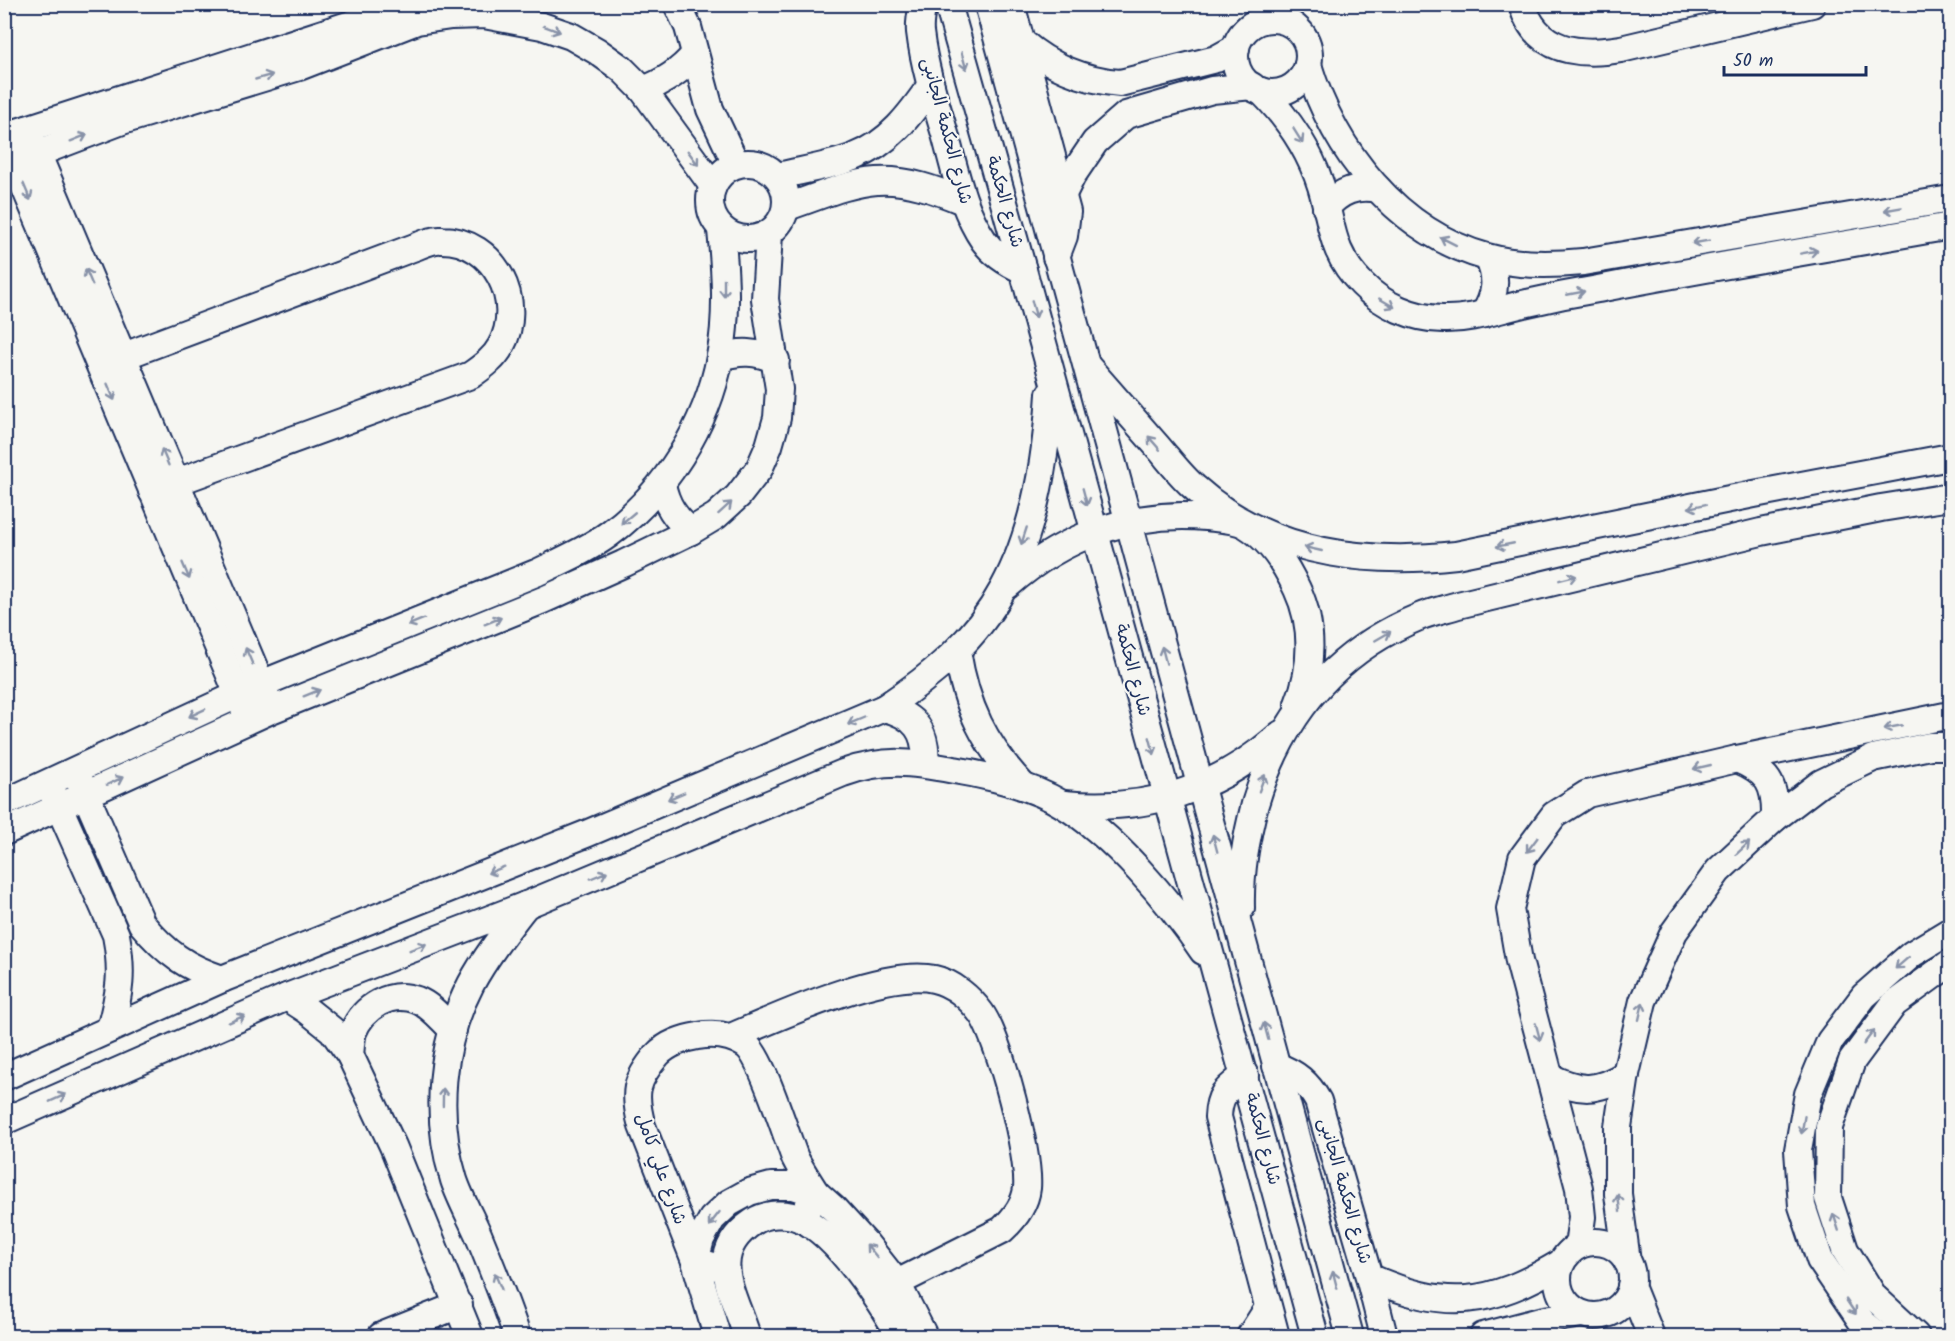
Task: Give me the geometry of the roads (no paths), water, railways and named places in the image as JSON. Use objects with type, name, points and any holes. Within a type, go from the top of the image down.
[{"type":"street","points":[[260,715],[111,361],[19,161],[12,135],[357,22],[398,4]]},
{"type":"street","points":[[677,4],[688,27],[710,109],[736,165]]},
{"type":"street","name":"شارع الحكمة الجانبى","points":[[923,4],[920,32],[931,85],[963,201],[976,229],[995,255],[1023,270]]},
{"type":"street","name":"شارع الحكمة","points":[[948,4],[1023,270],[1166,798],[1245,1075],[1315,1336]]},
{"type":"street","name":"شارع الحكمة","points":[[988,4],[1350,1336]]},
{"type":"street","points":[[1011,4],[1067,212],[1067,224],[1056,257]]},
{"type":"street","points":[[1522,4],[1532,26],[1544,38],[1561,48],[1580,52],[1621,49],[1812,4]]},
{"type":"street","points":[[19,161],[122,121],[299,67],[417,21],[509,12],[571,36],[614,63],[643,90],[713,186]]},
{"type":"street","points":[[1950,199],[1583,262],[1535,264],[1488,258],[1423,227],[1378,189],[1347,152],[1315,88],[1308,64],[1307,44],[1295,16],[1278,20],[1259,13],[1241,37],[1236,48],[1236,63],[1241,76],[1277,107],[1303,145],[1321,186],[1330,230],[1349,269],[1380,299],[1398,309],[1430,318],[1462,319],[1562,296],[1950,226]]},
{"type":"street","points":[[1022,42],[1046,61],[1074,74],[1120,83],[1216,59],[1236,48]]},
{"type":"street","points":[[643,90],[671,77],[694,55]]},
{"type":"street","points":[[1063,194],[1077,167],[1095,142],[1126,115],[1212,90],[1256,89],[1273,93],[1285,91],[1303,76],[1308,64]]},
{"type":"street","points":[[778,176],[853,158],[868,150],[887,138],[903,122],[931,85]]},
{"type":"street","points":[[751,163],[766,167],[778,176],[785,191],[787,207],[781,223],[769,234],[753,240],[736,238],[721,230],[712,217],[709,201],[713,186],[722,172],[736,165],[751,163]]},
{"type":"street","points":[[787,207],[860,184],[878,181],[921,186],[963,201]]},
{"type":"street","points":[[1326,208],[1343,192],[1354,188],[1378,189]]},
{"type":"street","points":[[4,803],[249,689],[536,573],[608,535],[662,484],[677,461],[703,411],[720,357],[724,294],[721,230]]},
{"type":"street","points":[[1767,231],[1772,258]]},
{"type":"street","points":[[4,832],[260,715],[543,600],[691,531],[716,516],[731,503],[759,469],[777,418],[779,389],[765,299],[769,234]]},
{"type":"street","points":[[111,361],[441,239],[462,243],[480,253],[495,267],[505,285],[510,306],[508,327],[501,346],[488,363],[471,375],[164,487]]},
{"type":"street","points":[[1484,314],[1494,293],[1495,281],[1493,268],[1488,258]]},
{"type":"street","points":[[720,357],[748,352],[762,354],[776,360]]},
{"type":"street","points":[[1085,363],[1194,487],[1218,507],[1245,524],[1274,537],[1342,555],[1380,559],[1418,559],[1456,555],[1754,494],[1950,457]]},
{"type":"street","points":[[1052,376],[1045,453],[1038,488],[1018,556],[1003,589],[974,632],[957,651],[910,691],[884,708],[861,719],[586,834],[222,979],[8,1075],[16,1116],[286,997],[526,905],[843,773],[883,762],[925,764],[991,777],[1023,786],[1063,804],[1099,830],[1161,896],[1190,932],[1215,969]]},
{"type":"street","points":[[662,484],[671,512],[691,531]]},
{"type":"street","points":[[1754,494],[1761,532]]},
{"type":"street","points":[[1063,804],[1115,806],[1166,798],[1200,787],[1245,763],[1289,725],[1318,686],[1348,659],[1382,635],[1419,617],[1458,605],[1761,532],[1950,497]]},
{"type":"street","points":[[1003,589],[1046,556],[1094,531],[1128,522],[1175,516],[1222,519],[1245,524],[1269,545],[1288,569],[1301,597],[1308,628],[1310,659],[1304,690],[1262,781],[1247,834],[1240,889],[1243,944]]},
{"type":"street","points":[[957,651],[968,700],[978,724],[990,747],[1023,786]]},
{"type":"street","points":[[884,708],[902,714],[917,726],[926,751],[925,764]]},
{"type":"street","points":[[1594,1322],[1569,1306],[1560,1293],[1558,1278],[1570,1255],[1582,1217],[1579,1188],[1519,961],[1510,909],[1522,858],[1554,815],[1587,794],[1737,759],[1950,715]]},
{"type":"street","points":[[1483,1336],[1544,1320],[1594,1322],[1618,1308],[1626,1298],[1629,1274],[1618,1194],[1618,1126],[1626,1074],[1643,1001],[1674,932],[1718,871],[1775,818],[1821,783],[1873,758],[1930,746],[1950,746]]},
{"type":"street","points":[[1737,759],[1755,767],[1768,780],[1776,799],[1775,818]]},
{"type":"street","points":[[76,770],[142,924],[158,943],[177,959],[199,971],[222,979]]},
{"type":"street","points":[[49,782],[116,935],[121,959],[121,983],[110,1029]]},
{"type":"street","points":[[517,1336],[503,1294],[454,1180],[443,1131],[442,1094],[446,1057],[453,1030],[470,985],[493,948],[526,905]]},
{"type":"street","points":[[1879,1336],[1862,1322],[1820,1260],[1802,1206],[1798,1150],[1808,1094],[1830,1041],[1864,996],[1912,954],[1950,931]]},
{"type":"street","points":[[1916,1336],[1874,1297],[1845,1250],[1828,1198],[1829,1127],[1852,1061],[1894,1004],[1950,963]]},
{"type":"street","points":[[730,1037],[812,1003],[879,983],[919,977],[952,986],[982,1014],[991,1032],[1018,1126],[1027,1174],[1027,1190],[1014,1219],[1002,1230],[897,1283]]},
{"type":"street","points":[[286,997],[332,1030],[350,1055],[393,1146],[470,1336]]},
{"type":"street","points":[[350,1055],[352,1034],[362,1015],[379,1002],[396,997],[417,1000],[435,1011],[453,1030]]},
{"type":"street","name":"شارع علي كامل","points":[[717,1336],[695,1261],[636,1107],[637,1090],[643,1072],[661,1052],[684,1038],[711,1034],[730,1037]]},
{"type":"street","points":[[730,1037],[748,1046],[761,1068],[796,1160],[816,1193],[862,1239],[897,1283],[924,1336]]},
{"type":"street","name":"شارع الحكمة الجانبى","points":[[1276,1066],[1301,1078],[1318,1101],[1384,1336]]},
{"type":"street","points":[[1550,1077],[1568,1086],[1589,1089],[1609,1085],[1626,1074]]},
{"type":"street","points":[[1245,1075],[1225,1090],[1219,1102],[1218,1117],[1276,1336]]},
{"type":"street","name":"شارع علي كامل","points":[[695,1261],[701,1239],[712,1219],[729,1203],[749,1192],[771,1186],[794,1186],[816,1193]]},
{"type":"street","points":[[801,1219],[816,1193]]},
{"type":"street","points":[[747,1336],[727,1281],[725,1269],[727,1254],[734,1240],[744,1228],[756,1220],[771,1215],[786,1214],[801,1219],[816,1229],[856,1269],[888,1314],[900,1336]]},
{"type":"street","points":[[1369,1277],[1397,1290],[1428,1298],[1459,1300],[1495,1294],[1530,1282],[1591,1242],[1606,1244],[1618,1250],[1651,1336]]},
{"type":"street","points":[[695,1261],[725,1269]]},
{"type":"street","points":[[381,1336],[459,1305]]},
{"type":"street","points":[[1250,1336],[1268,1308]]}]
